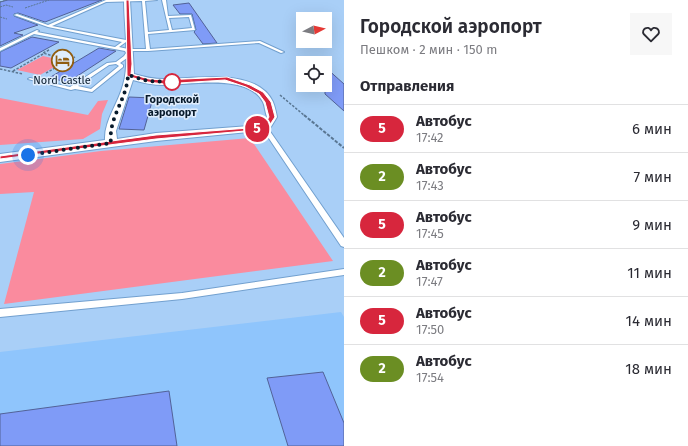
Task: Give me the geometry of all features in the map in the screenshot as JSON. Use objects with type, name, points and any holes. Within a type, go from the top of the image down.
[{"type":"street","points":[[111,143],[110,130],[128,86],[129,50],[127,1]]},
{"type":"street","points":[[0,158],[111,143],[265,128],[272,117],[268,102],[261,93],[248,86],[226,78],[164,82],[148,81],[128,75]]},
{"type":"lane","points":[[143,0],[148,50]]},
{"type":"lane","points":[[0,50],[49,26],[106,2],[155,0]]},
{"type":"lane","points":[[164,0],[171,31]]},
{"type":"lane","points":[[16,15],[49,26],[125,41],[116,48]]},
{"type":"lane","points":[[146,33],[194,29],[190,16],[167,17]]},
{"type":"lane","points":[[30,79],[71,88],[108,64],[117,63],[128,53],[126,50],[34,33]]},
{"type":"lane","points":[[129,50],[260,42],[282,52]]},
{"type":"lane","points":[[74,86],[92,91],[122,66],[117,63]]},
{"type":"lane","points":[[265,128],[344,244]]},
{"type":"lane","points":[[0,313],[182,296],[344,272]]},
{"type":"path","points":[[0,2],[6,0]]},
{"type":"path","points":[[21,9],[49,0]]},
{"type":"path","points":[[0,16],[4,18]]},
{"type":"path","points":[[12,71],[49,50]]},
{"type":"path","points":[[44,54],[70,61]]},
{"type":"path","points":[[28,58],[34,59]]},
{"type":"path","points":[[43,74],[75,58]]},
{"type":"path","points":[[276,93],[344,148]]},
{"type":"shaded area","points":[[43,56],[65,61],[40,75],[17,70]]},
{"type":"shaded area","points":[[0,98],[88,115],[98,101],[108,100],[102,114],[100,129],[83,139],[0,145]]},
{"type":"shaded area","points":[[250,138],[333,261],[4,304],[34,192],[0,194],[0,164],[101,151]]},
{"type":"shaded area","points":[[341,312],[344,317],[344,446],[0,446],[0,352]]},
{"type":"building","points":[[8,0],[102,0],[45,22],[18,13],[14,14],[14,16],[38,25],[14,33],[23,35],[0,46],[0,2]]},
{"type":"building","points":[[189,3],[217,43],[203,44],[194,32],[196,30],[192,14],[180,14],[173,5]]},
{"type":"building","points":[[32,37],[59,42],[11,68],[0,66],[0,52]]},
{"type":"building","points":[[99,48],[116,51],[68,82],[49,78]]},
{"type":"building","points":[[332,73],[344,84],[344,111],[325,94],[325,92],[332,92]]},
{"type":"building","points":[[129,97],[153,98],[144,130],[119,129]]},
{"type":"building","points":[[323,372],[344,423],[344,446],[288,446],[267,378]]},
{"type":"building","points":[[169,391],[177,446],[0,446],[0,414]]},
{"type":"bus line","name":"5","points":[[0,158],[156,137],[265,128],[272,117],[268,102],[261,93],[248,86],[226,78],[164,82],[148,81],[128,75],[130,64],[127,0]]},
{"type":"place","name":"Nord Castle","points":[[62,60]]},
{"type":"place","name":"Городской аэропорт","points":[[172,82]]},
{"type":"route","points":[[28,155],[111,143],[110,130],[128,86],[128,75],[148,81],[172,82]]}]
